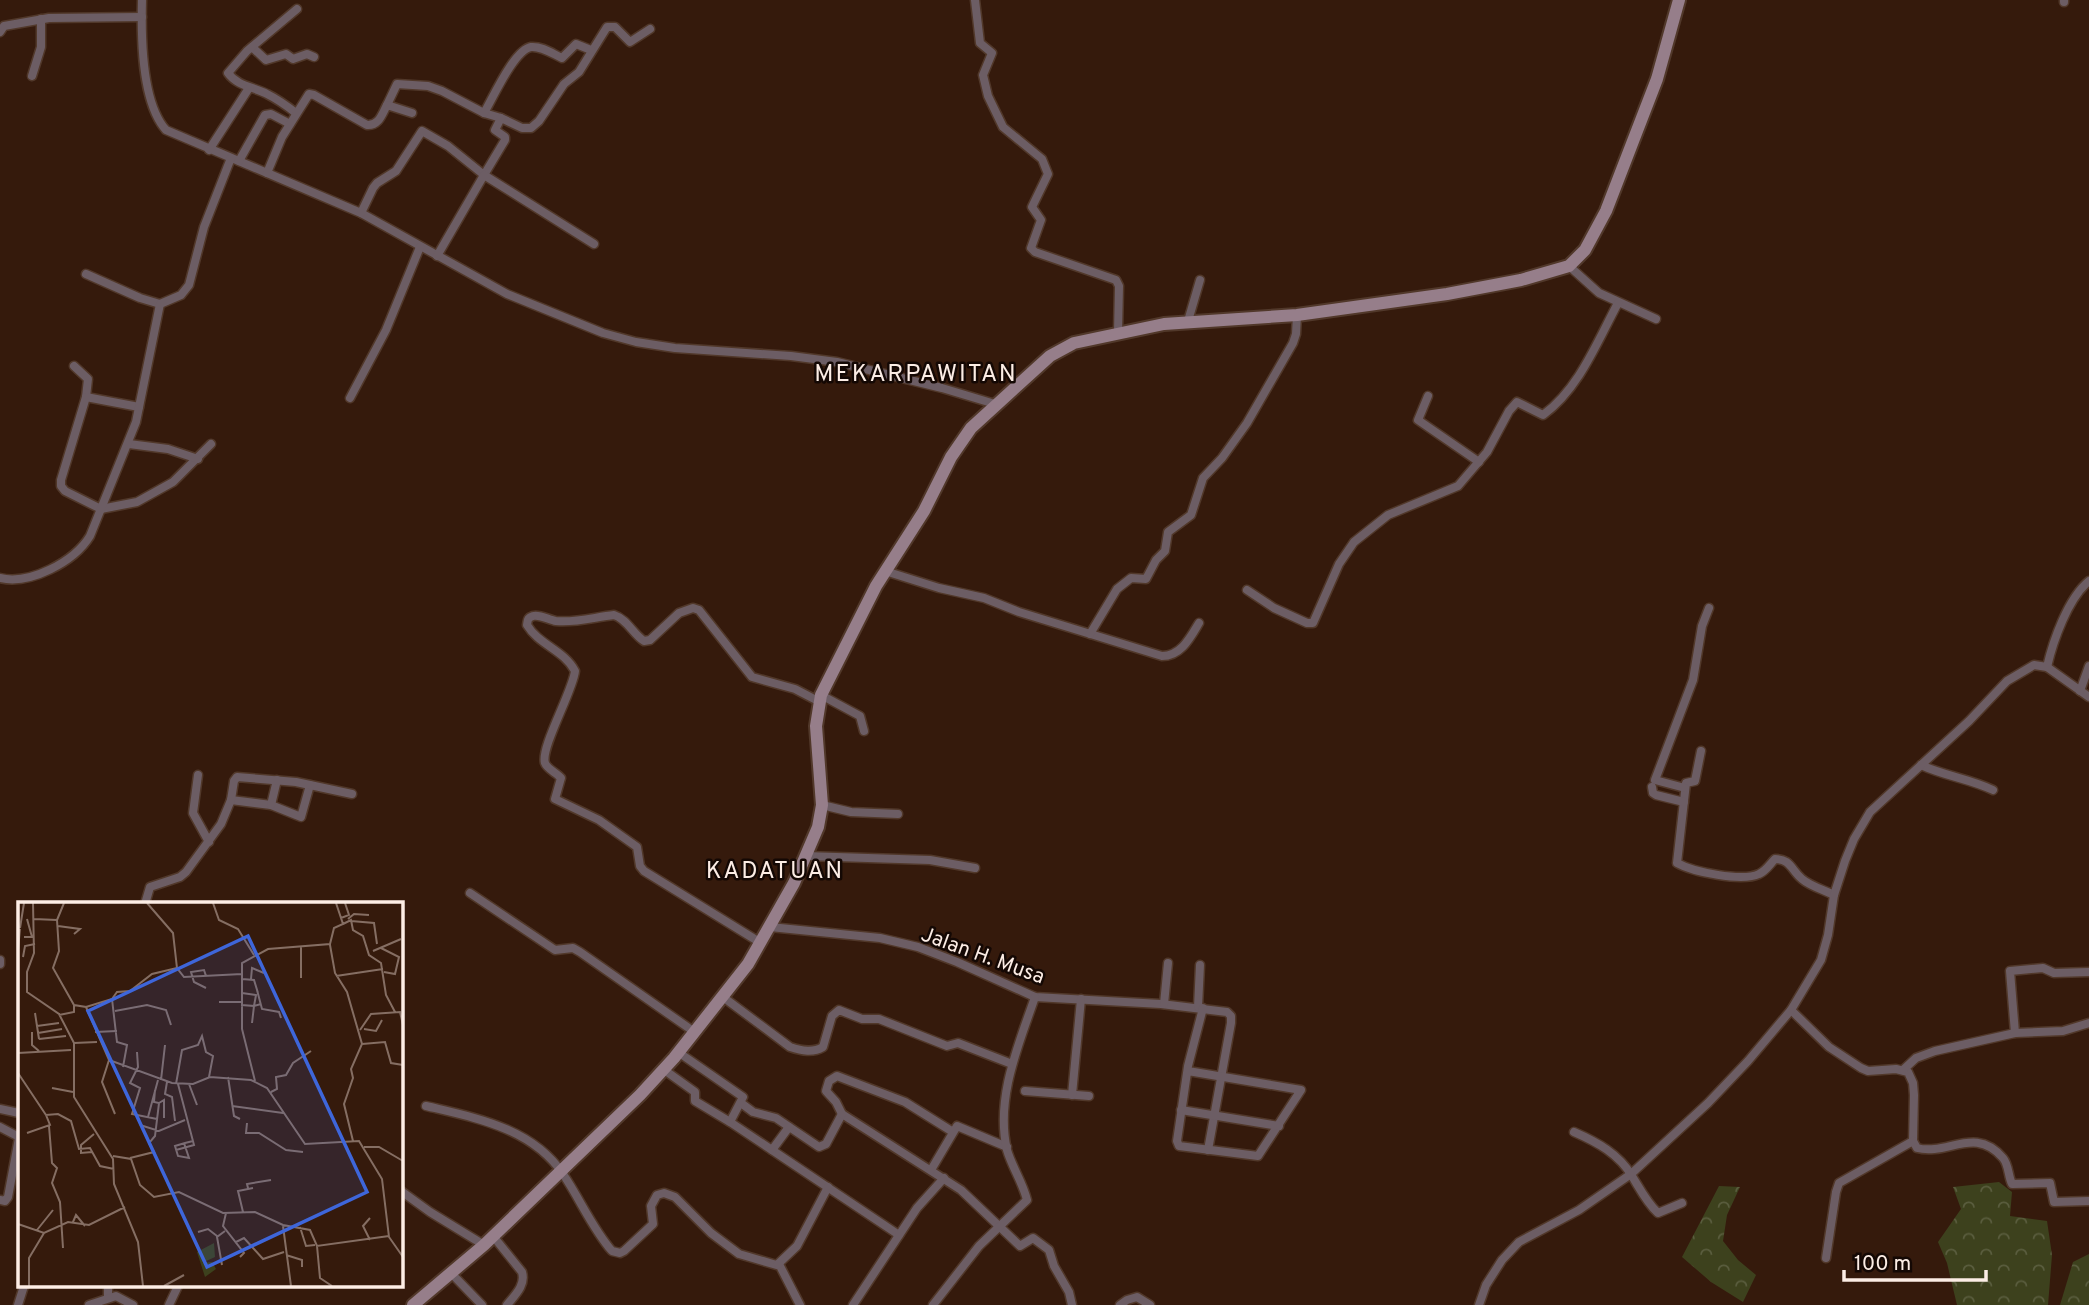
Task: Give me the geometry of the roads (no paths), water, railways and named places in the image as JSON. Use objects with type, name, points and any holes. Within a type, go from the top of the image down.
[{"type":"street","points":[[142,0],[148,82],[160,122],[173,134],[361,213],[508,294],[567,320],[636,342],[675,348],[837,362],[995,404]]},
{"type":"street","points":[[975,0],[980,43],[992,55],[984,76],[987,94],[1001,125],[1042,159],[1048,174],[1032,206],[1041,220],[1031,248],[1035,252],[1116,280],[1119,286],[1118,332]]},
{"type":"street","points":[[413,1305],[489,1240],[663,1069],[723,997],[761,943],[794,883],[818,827],[822,805],[816,726],[820,699],[884,571],[923,511],[959,444],[971,428],[1059,350],[1074,343],[1118,332],[1188,321],[1297,315],[1447,294],[1521,280],[1569,266],[1585,250],[1606,211],[1657,79],[1679,0]]},
{"type":"street","points":[[296,113],[269,95],[229,77],[228,73],[252,47],[297,9]]},
{"type":"street","points":[[0,32],[4,26],[41,19],[142,17]]},
{"type":"street","points":[[32,76],[41,47],[41,19]]},
{"type":"street","points":[[267,173],[290,124],[308,95],[311,94],[372,125],[378,122],[396,85],[402,83],[442,91],[484,113],[522,128],[534,126],[564,84],[579,72],[610,26],[615,27],[630,42],[650,29]]},
{"type":"street","points":[[484,113],[515,60],[526,49],[537,47],[562,58],[577,43],[592,50]]},
{"type":"street","points":[[252,47],[267,60],[286,54],[293,59],[307,54],[314,57]]},
{"type":"street","points":[[209,149],[249,88]]},
{"type":"street","points":[[387,105],[412,113]]},
{"type":"street","points":[[86,274],[160,304],[181,295],[189,285],[204,227],[235,160],[265,115],[271,114],[290,124]]},
{"type":"street","points":[[437,256],[505,140],[505,137],[495,130],[501,118]]},
{"type":"street","points":[[361,213],[376,183],[396,171],[422,131],[448,146],[484,176],[594,244]]},
{"type":"street","points":[[350,398],[386,330],[420,247]]},
{"type":"street","points":[[1569,266],[1599,293],[1656,319]]},
{"type":"street","points":[[1188,321],[1200,280]]},
{"type":"street","points":[[1247,590],[1273,608],[1312,624],[1339,564],[1354,542],[1388,515],[1458,486],[1479,462],[1517,402],[1543,415],[1558,402],[1591,354],[1618,303]]},
{"type":"street","points":[[0,578],[26,579],[71,558],[90,536],[129,444],[160,304]]},
{"type":"street","points":[[1090,634],[1117,589],[1131,578],[1146,579],[1156,560],[1165,551],[1168,532],[1191,514],[1203,478],[1222,458],[1247,423],[1293,343],[1297,315]]},
{"type":"street","points":[[74,366],[88,379],[86,397],[61,486],[71,495],[101,509],[137,502],[173,482],[211,444]]},
{"type":"street","points":[[1429,396],[1418,420],[1479,462]]},
{"type":"street","points":[[86,397],[139,407]]},
{"type":"street","points":[[129,444],[168,449],[198,458]]},
{"type":"street","points":[[884,571],[984,598],[1161,656],[1180,651],[1199,623]]},
{"type":"street","points":[[2047,667],[2061,625],[2087,585]]},
{"type":"street","points":[[761,943],[644,871],[640,866],[637,847],[625,837],[599,820],[555,799],[561,778],[547,766],[545,760],[575,671],[569,659],[536,637],[527,625],[528,620],[532,616],[552,621],[614,615],[620,617],[633,633],[644,641],[650,640],[679,613],[693,608],[699,610],[752,677],[795,689],[860,716],[863,731]]},
{"type":"street","points":[[1685,788],[1655,780],[1694,677],[1702,626],[1709,608]]},
{"type":"street","points":[[1479,1305],[1486,1285],[1502,1260],[1519,1242],[1579,1210],[1631,1174],[1708,1103],[1791,1010],[1821,960],[1834,895],[1854,839],[1870,812],[1969,721],[2007,681],[2034,665],[2047,667],[2089,697]]},
{"type":"street","points":[[2080,691],[2089,666]]},
{"type":"street","points":[[1701,751],[1695,781],[1687,782],[1685,788],[1676,860],[1679,864],[1713,873],[1754,876],[1779,858],[1793,865],[1801,878],[1834,895]]},
{"type":"street","points":[[1921,765],[1941,774],[1973,780],[1993,790]]},
{"type":"street","points":[[198,775],[193,813],[209,842]]},
{"type":"street","points":[[146,902],[150,887],[180,877],[209,842],[231,800],[237,777],[277,780],[352,793]]},
{"type":"street","points":[[271,805],[277,780]]},
{"type":"street","points":[[231,800],[271,805],[302,817],[310,785]]},
{"type":"street","points":[[1652,787],[1656,795],[1684,802]]},
{"type":"street","points":[[822,805],[851,812],[898,814]]},
{"type":"street","points":[[805,856],[930,860],[975,868]]},
{"type":"street","points":[[470,893],[555,950],[573,948],[580,952],[693,1031]]},
{"type":"street","name":"Jalan H. Musa","points":[[770,926],[880,938],[918,947],[1035,996],[1164,1004],[1227,1012],[1231,1016],[1231,1023],[1222,1077]]},
{"type":"street","points":[[1164,1004],[1168,963]]},
{"type":"street","points":[[1188,1072],[1301,1090],[1258,1156],[1177,1144],[1181,1110],[1188,1072],[1200,1007],[1200,965]]},
{"type":"street","points":[[2015,1034],[2010,971],[2043,968],[2054,973],[2089,972]]},
{"type":"street","points":[[933,1305],[979,1246],[1027,1200],[1007,1147],[1006,1106],[1012,1064],[1035,996]]},
{"type":"street","points":[[723,997],[790,1047],[800,1050],[811,1051],[824,1046],[832,1016],[839,1010],[862,1019],[879,1019],[948,1046],[958,1043],[1012,1064]]},
{"type":"street","points":[[1072,1095],[1080,999]]},
{"type":"street","points":[[1791,1010],[1829,1047],[1861,1068],[1868,1071],[1908,1072],[1913,1083],[1913,1141],[1917,1148],[1978,1142],[1989,1146],[2003,1157],[2012,1184],[2050,1183],[2054,1202],[2089,1201]]},
{"type":"street","points":[[1903,1070],[1916,1058],[1935,1051],[2015,1034],[2063,1031],[2089,1023]]},
{"type":"street","points":[[678,1052],[742,1095],[744,1099],[730,1122]]},
{"type":"street","points":[[663,1069],[695,1091],[695,1101],[899,1235]]},
{"type":"street","points":[[953,1132],[905,1102],[837,1076],[830,1081],[826,1091],[842,1114],[961,1190],[1020,1245],[1033,1238],[1048,1249],[1069,1292],[1072,1305]]},
{"type":"street","points":[[1208,1150],[1222,1077]]},
{"type":"street","points":[[1025,1091],[1089,1096]]},
{"type":"street","points":[[741,1103],[753,1112],[776,1118],[816,1146],[823,1146],[842,1114]]},
{"type":"street","points":[[426,1106],[478,1119],[524,1137],[542,1151],[561,1172],[608,1246],[616,1252],[624,1251],[653,1224],[651,1206],[657,1195],[664,1193],[675,1197],[707,1230],[736,1252],[778,1264],[800,1305]]},
{"type":"street","points":[[0,1109],[18,1113]]},
{"type":"street","points":[[1181,1110],[1279,1126]]},
{"type":"street","points":[[0,1126],[18,1137]]},
{"type":"street","points":[[931,1170],[953,1132],[960,1126],[1007,1147]]},
{"type":"street","points":[[772,1150],[789,1127]]},
{"type":"street","points":[[1574,1132],[1609,1150],[1631,1174],[1648,1203],[1658,1213],[1682,1203]]},
{"type":"street","points":[[1825,1258],[1839,1183],[1913,1141]]},
{"type":"street","points":[[0,1200],[5,1201],[8,1196],[18,1156]]},
{"type":"street","points":[[853,1305],[920,1203],[944,1178]]},
{"type":"street","points":[[778,1264],[797,1246],[828,1187]]},
{"type":"street","points":[[402,1192],[430,1212],[489,1240],[522,1272],[524,1279],[507,1305]]},
{"type":"street","points":[[451,1273],[482,1305]]},
{"type":"street","points":[[18,1305],[23,1288]]},
{"type":"street","points":[[108,1288],[108,1297]]},
{"type":"street","points":[[169,1305],[177,1288]]},
{"type":"street","points":[[89,1305],[116,1296],[133,1305]]},
{"type":"street","points":[[1121,1305],[1128,1299],[1146,1302]]},
{"type":"district","name":"MEKARPAWITAN","points":[[916,373]]},
{"type":"district","name":"KADATUAN","points":[[775,870]]}]
